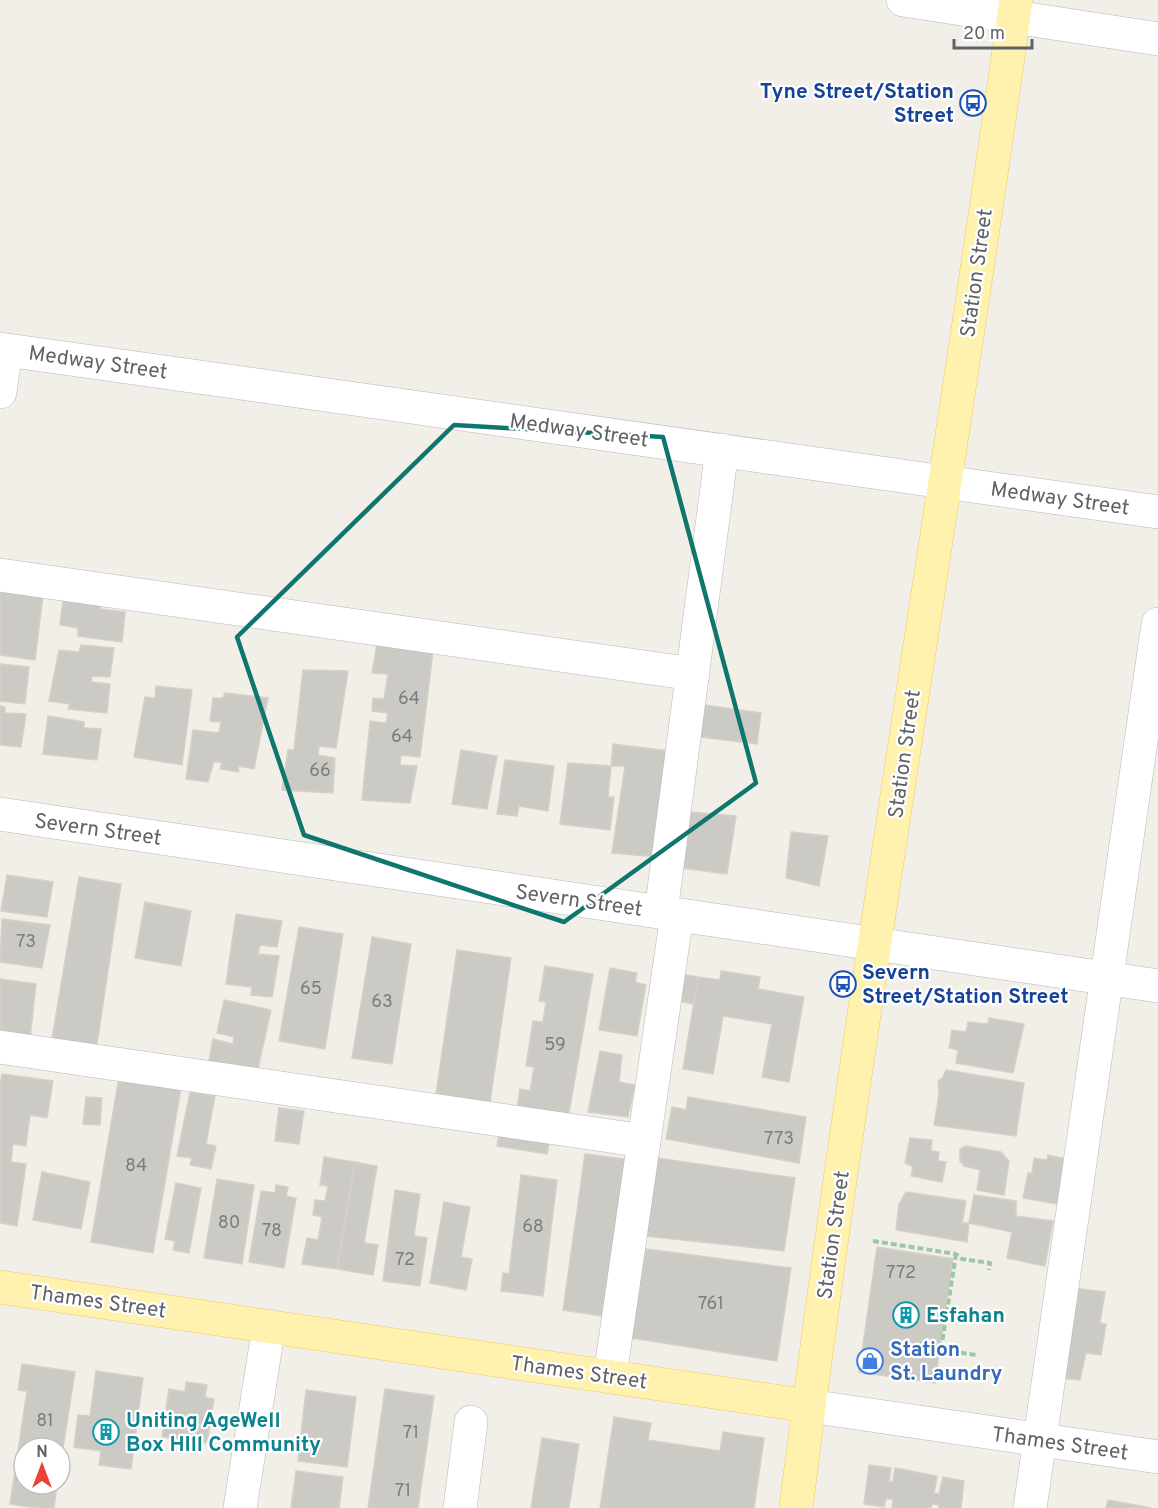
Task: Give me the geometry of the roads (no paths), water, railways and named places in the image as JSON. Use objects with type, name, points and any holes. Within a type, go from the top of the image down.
[{"type":"main road","name":"Station Street","points":[[796,1508],[876,944],[1015,8]]},
{"type":"main road","name":"Thames Street","points":[[0,1287],[809,1406]]},
{"type":"street","points":[[903,0],[1015,8],[1158,39]]},
{"type":"street","points":[[0,392],[3,349]]},
{"type":"street","name":"Medway Street","points":[[3,349],[1158,512]]},
{"type":"street","points":[[610,1376],[644,1141],[693,674],[722,450]]},
{"type":"street","points":[[0,575],[693,674]]},
{"type":"street","points":[[1030,1508],[1158,624]]},
{"type":"street","name":"Severn Street","points":[[0,814],[1158,986]]},
{"type":"street","points":[[0,1047],[644,1141]]},
{"type":"street","points":[[240,1508],[269,1326]]},
{"type":"street","name":"Thames Street","points":[[809,1406],[1158,1457]]},
{"type":"street","points":[[460,1508],[471,1422]]},
{"type":"place","name":"Tyne Street/Station Street","points":[[973,103]]},
{"type":"place","name":"Severn Street/Station Street","points":[[843,984]]},
{"type":"place","name":"Esfahan","points":[[906,1315]]},
{"type":"place","name":"Station St. Laundry","points":[[870,1361]]},
{"type":"place","name":"Uniting AgeWell Box HIll Community","points":[[106,1432]]}]
